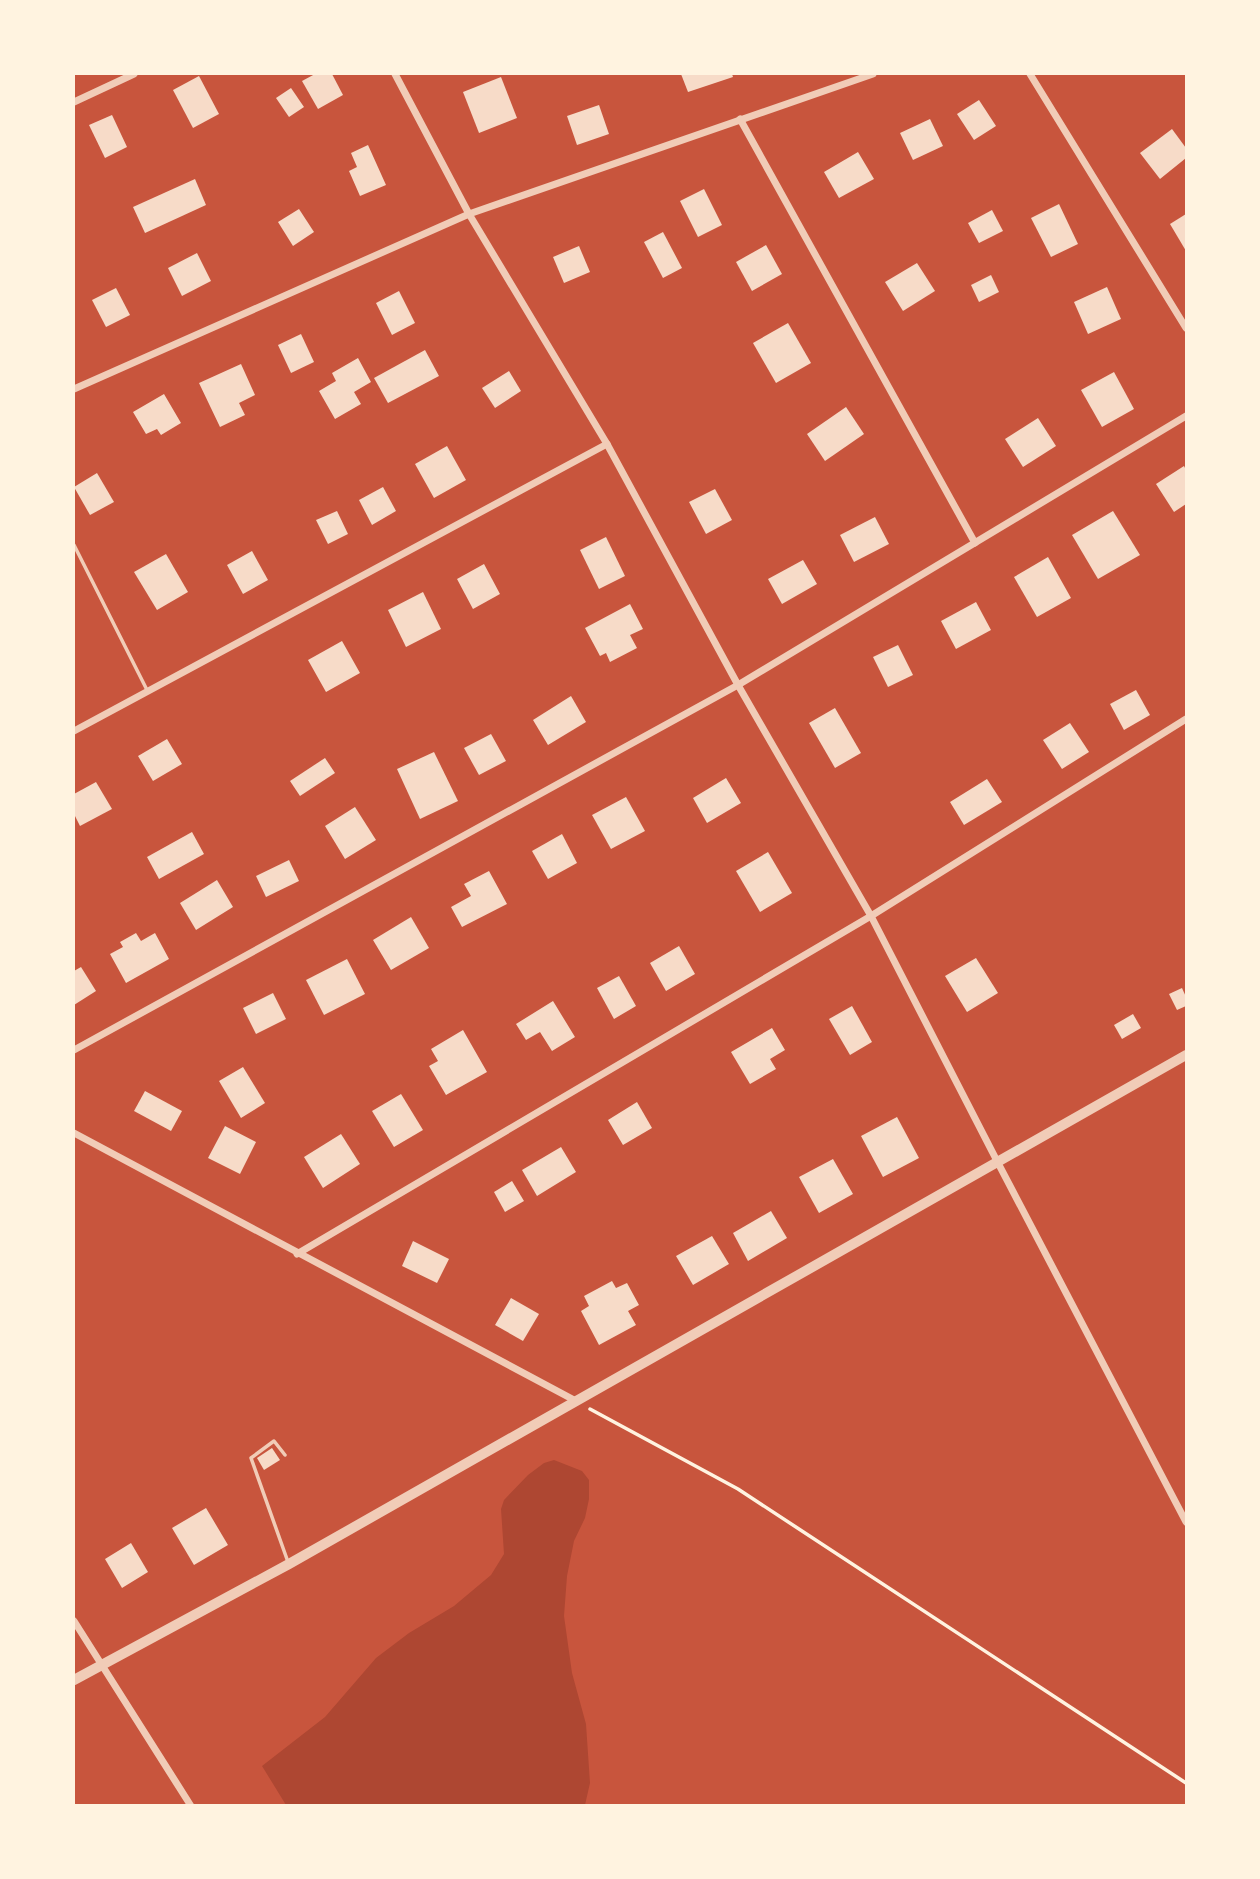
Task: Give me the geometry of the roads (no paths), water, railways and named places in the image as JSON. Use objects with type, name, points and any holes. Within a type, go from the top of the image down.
[{"type":"street","points":[[74,102],[134,74]]},
{"type":"street","points":[[395,74],[468,214],[607,444],[738,685],[870,916],[1186,1522]]},
{"type":"street","points":[[74,389],[468,214],[873,74]]},
{"type":"street","points":[[1031,74],[1186,328]]},
{"type":"street","points":[[740,119],[975,543]]},
{"type":"street","points":[[74,1050],[738,685],[1186,416]]},
{"type":"street","points":[[74,731],[607,444]]},
{"type":"street","points":[[297,1254],[870,916],[1186,719]]},
{"type":"street","points":[[74,1680],[289,1564],[1186,1055]]},
{"type":"street","points":[[74,1133],[576,1401]]},
{"type":"street","points":[[74,1621],[191,1805]]},
{"type":"lane","points":[[74,545],[148,692]]},
{"type":"lane","points":[[285,1455],[274,1441],[251,1458],[289,1564]]}]
